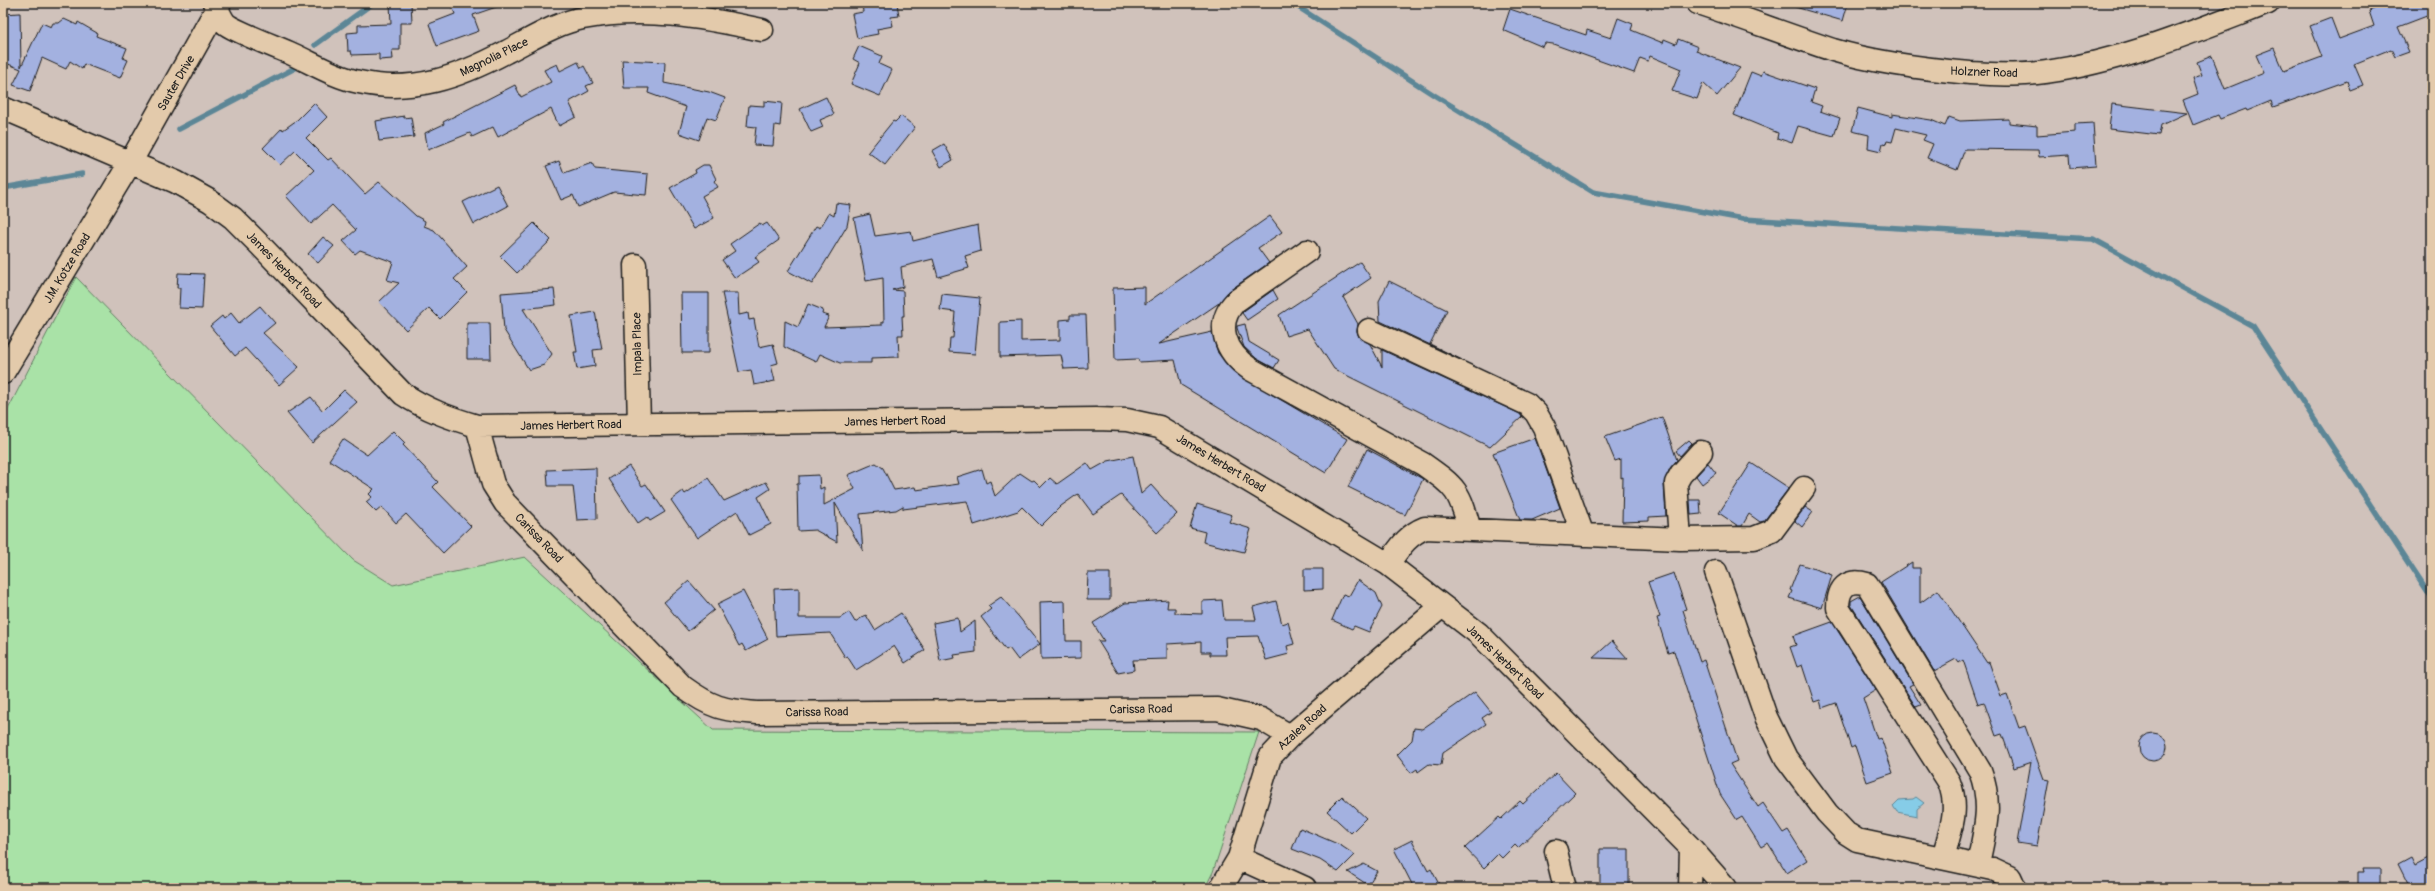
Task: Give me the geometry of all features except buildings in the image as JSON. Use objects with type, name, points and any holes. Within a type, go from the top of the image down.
[{"type":"street","name":"Holzner Road","points":[[1698,3],[1729,8],[1834,50],[1896,64],[1949,71],[1996,74],[2044,73],[2088,65],[2152,48],[2268,3]]},
{"type":"street","name":"Magnolia Place","points":[[217,5],[226,24],[336,75],[359,82],[392,86],[424,84],[451,78],[476,68],[547,31],[581,18],[611,14],[667,13],[708,18],[762,30]]},
{"type":"street","name":"Sauter Drive","points":[[130,163],[217,5]]},
{"type":"street","name":"James Herbert Road","points":[[3,108],[176,182],[210,201],[233,218],[403,394],[437,414],[477,426],[1096,419],[1127,420],[1158,427],[1187,442],[1388,564],[1479,634],[1691,848],[1726,888]]},
{"type":"street","name":"J.M. Kotze Road","points":[[3,373],[130,163]]},
{"type":"street","points":[[1307,251],[1236,301],[1227,310],[1224,322],[1231,352],[1250,369],[1423,464],[1446,480],[1457,492],[1470,530]]},
{"type":"street","name":"Impala Place","points":[[635,265],[639,424]]},
{"type":"street","points":[[1369,330],[1528,404],[1536,413],[1544,427],[1583,535]]},
{"type":"street","name":"Carissa Road","points":[[477,426],[491,477],[504,503],[683,687],[705,703],[728,710],[757,713],[1217,709],[1261,719],[1290,736]]},
{"type":"street","points":[[1680,539],[1676,483],[1681,474],[1702,452]]},
{"type":"street","points":[[1388,564],[1414,532],[1425,528],[1680,539],[1754,538],[1764,535],[1778,525],[1804,488]]},
{"type":"street","points":[[1716,572],[1766,717],[1786,758],[1827,813],[1846,833],[1857,840],[1978,864],[2010,877],[2015,888]]},
{"type":"street","points":[[1943,858],[1955,808],[1953,792],[1838,608],[1840,591],[1845,585],[1857,581],[1867,584],[1980,771],[1986,787],[1989,810],[1978,864]]},
{"type":"street","name":"Azalea Road","points":[[1221,888],[1239,858],[1270,758],[1290,736],[1442,606]]},
{"type":"street","points":[[1690,888],[1691,848]]},
{"type":"street","points":[[1556,851],[1565,888]]},
{"type":"street","points":[[1239,858],[1305,888]]},
{"type":"green space","points":[[76,277],[353,560],[393,585],[525,557],[713,730],[1259,732],[1213,872],[1205,888],[3,888],[3,419]]},
{"type":"water","points":[[1916,797],[1924,803],[1917,809],[1917,816],[1897,812],[1893,806],[1899,800],[1913,799]]},
{"type":"waterway","points":[[315,45],[373,3]]},
{"type":"waterway","points":[[1292,3],[1434,95],[1593,192],[1743,219],[2093,239],[2253,326],[2432,599]]},
{"type":"waterway","points":[[179,129],[295,68]]},
{"type":"waterway","points":[[3,188],[82,174]]}]
